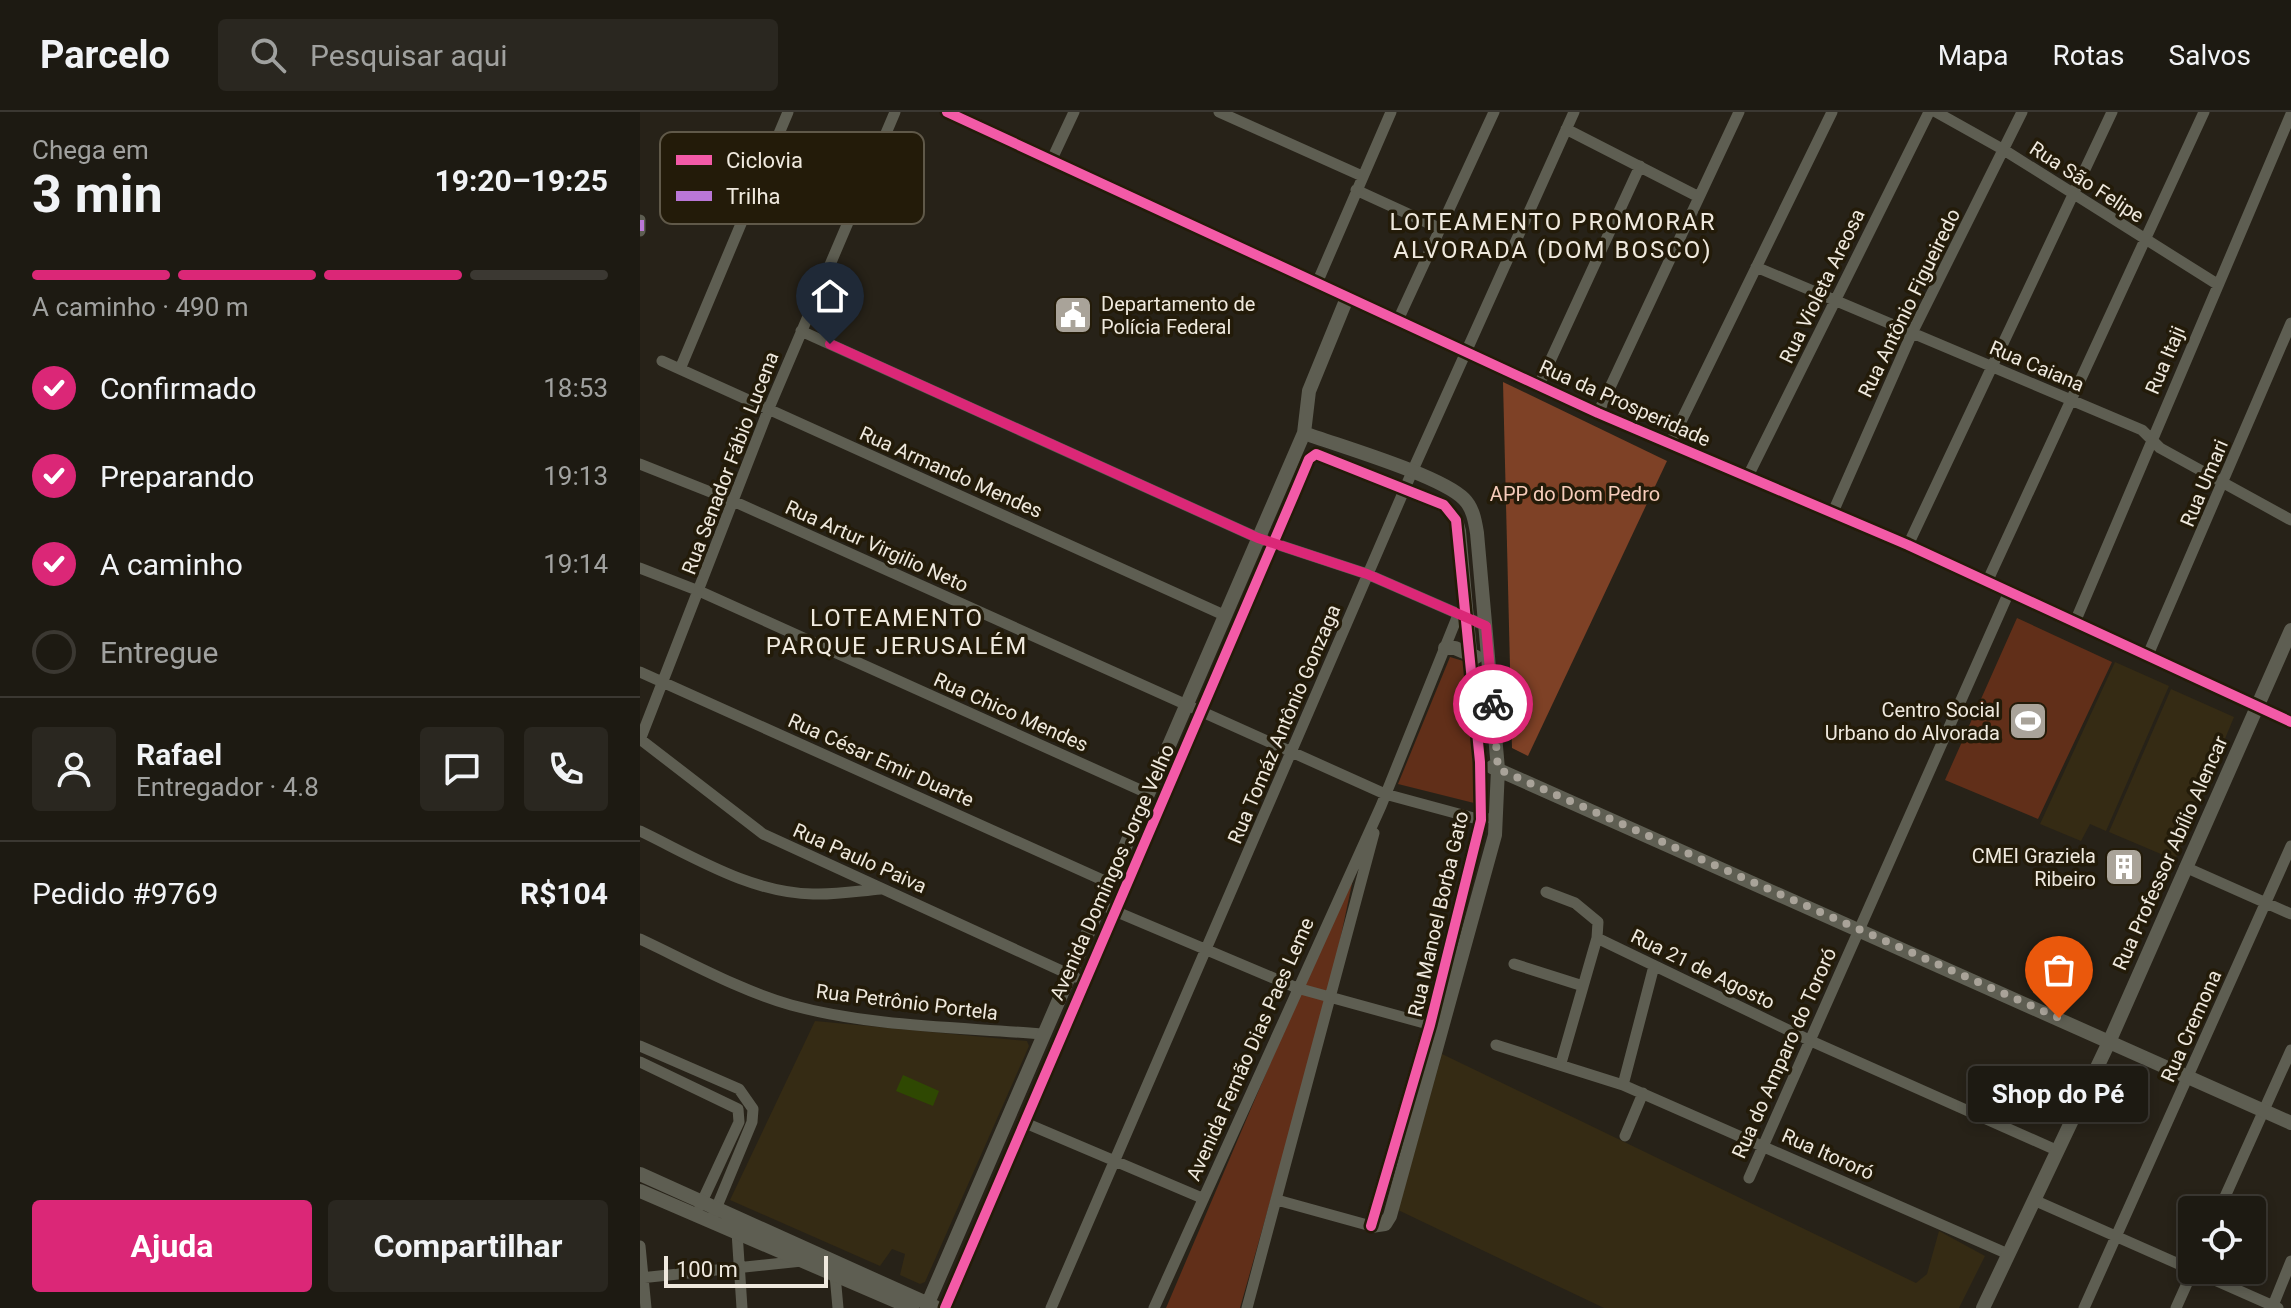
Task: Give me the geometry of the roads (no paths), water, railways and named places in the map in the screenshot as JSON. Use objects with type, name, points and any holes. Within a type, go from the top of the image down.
[{"type":"street","points":[[780,132],[788,112]]},
{"type":"street","name":"Rua Senador Fábio Lucena","points":[[886,132],[895,112]]},
{"type":"street","name":"Rua da Prosperidade","points":[[947,112],[1598,413],[1908,545],[2291,722]]},
{"type":"street","points":[[1052,159],[1074,112]]},
{"type":"street","points":[[1219,112],[1362,176]]},
{"type":"street","points":[[1317,283],[1391,112]]},
{"type":"street","points":[[1398,320],[1494,112]]},
{"type":"street","name":"Rua Tomáz Antônio Gonzaga","points":[[1051,1308],[1367,574],[1574,112]]},
{"type":"street","points":[[1598,413],[1697,196],[1739,112]]},
{"type":"street","points":[[1670,444],[1832,112]]},
{"type":"street","name":"Rua Violeta Areosa","points":[[1748,476],[1929,112]]},
{"type":"street","name":"Rua São Felipe","points":[[1936,112],[2004,150],[2217,284]]},
{"type":"street","name":"Rua Antônio Figueiredo","points":[[1833,512],[1912,333],[2022,112]]},
{"type":"street","points":[[1908,545],[2112,112]]},
{"type":"street","points":[[1987,582],[2204,112]]},
{"type":"street","name":"Rua Itaji","points":[[2075,622],[2291,114]]},
{"type":"street","points":[[1566,129],[1697,196]]},
{"type":"street","points":[[1539,385],[1640,166]]},
{"type":"street","points":[[1356,190],[1439,228]]},
{"type":"street","points":[[640,220],[640,231]]},
{"type":"street","points":[[680,369],[741,224]]},
{"type":"street","name":"Rua Senador Fábio Lucena","points":[[640,739],[769,408],[847,224]]},
{"type":"street","name":"Rua Caiana","points":[[1756,267],[2142,430],[2151,440],[2291,520]]},
{"type":"street","name":"Avenida Domingos Jorge Velho","points":[[931,1306],[1041,1034],[1304,433],[1309,391],[1347,298]]},
{"type":"street","name":"Rua Umari","points":[[2147,657],[2225,484],[2291,323]]},
{"type":"street","points":[[801,331],[1258,538],[1367,574],[1486,626]]},
{"type":"street","name":"Rua Armando Mendes","points":[[662,361],[1226,616]]},
{"type":"street","name":"Rua Manoel Borba Gato","points":[[1304,433],[1412,472],[1456,493],[1470,507],[1475,519],[1490,666],[1498,769],[1495,835],[1437,1027],[1371,1226]]},
{"type":"street","name":"Avenida Domingos Jorge Velho","points":[[945,1308],[1309,459],[1316,454]]},
{"type":"street","name":"Rua Manoel Borba Gato","points":[[1316,454],[1444,505],[1456,520],[1462,616],[1470,653],[1480,762],[1481,820],[1437,1027]]},
{"type":"street","name":"Rua Artur Virgilio Neto","points":[[640,464],[733,501],[1385,794],[1481,820]]},
{"type":"street","name":"Rua Chico Mendes","points":[[640,568],[699,591],[1147,793]]},
{"type":"street","name":"Rua do Amparo do Tororó","points":[[1749,1178],[2009,592]]},
{"type":"street","name":"Avenida Fernão Dias Paes Leme","points":[[1247,1308],[1332,999],[1381,806],[1445,648],[1462,616]]},
{"type":"street","name":"Rua Professor Abílio Alencar","points":[[1983,1308],[2110,1040],[2291,630]]},
{"type":"street","points":[[1445,648],[1470,653],[1490,666]]},
{"type":"street","name":"Rua César Emir Duarte","points":[[640,672],[1107,882]]},
{"type":"street","name":"Rua Paulo Paiva","points":[[640,739],[763,834],[1083,982]]},
{"type":"street","points":[[1480,762],[2291,1123]]},
{"type":"street","name":"Avenida Fernão Dias Paes Leme","points":[[1154,1308],[1381,806]]},
{"type":"street","points":[[1481,820],[1498,813]]},
{"type":"street","points":[[640,831],[734,876],[777,890],[812,894],[885,889]]},
{"type":"street","name":"Rua Cremona","points":[[2084,1308],[2291,846]]},
{"type":"street","points":[[2185,867],[2291,914]]},
{"type":"street","points":[[1546,892],[1592,914],[1598,922],[1597,938],[1561,1063]]},
{"type":"street","points":[[1098,904],[1297,988],[1437,1027]]},
{"type":"street","name":"Rua 21 de Agosto","points":[[1597,938],[1811,1041],[2056,1150]]},
{"type":"street","name":"Rua Petrônio Portela","points":[[640,939],[745,989],[790,1005],[830,1014],[1041,1034]]},
{"type":"street","points":[[1514,964],[1583,986]]},
{"type":"street","points":[[1623,1085],[1654,966]]},
{"type":"street","name":"Rua Itororó","points":[[1496,1045],[1561,1063],[1643,1093],[2008,1254]]},
{"type":"street","points":[[640,1046],[739,1089],[753,1109],[752,1122],[714,1215]]},
{"type":"street","points":[[2225,1196],[2291,1050]]},
{"type":"street","points":[[654,1053],[644,1064],[738,1109],[739,1122],[699,1208]]},
{"type":"street","points":[[733,1104],[739,1089]]},
{"type":"street","points":[[1625,1136],[1643,1093]]},
{"type":"street","points":[[1023,1122],[1202,1198]]},
{"type":"street","points":[[640,1174],[699,1208],[805,1256],[835,1275],[912,1308]]},
{"type":"street","points":[[640,1191],[699,1208]]},
{"type":"street","points":[[1277,1200],[1371,1226]]},
{"type":"street","points":[[2034,1200],[2178,1265]]},
{"type":"street","points":[[714,1215],[737,1232],[931,1306]]},
{"type":"street","points":[[737,1232],[742,1308]]},
{"type":"street","points":[[640,1246],[646,1308]]},
{"type":"street","points":[[642,1278],[805,1256]]},
{"type":"street","points":[[2222,1284],[2274,1307],[2291,1261]]},
{"type":"street","points":[[835,1275],[838,1308]]},
{"type":"street","points":[[2176,1308],[2186,1284]]},
{"type":"place","name":"Departamento de Polícia Federal","points":[[1073,315]]},
{"type":"place","name":"Centro Social Urbano do Alvorada","points":[[2028,721]]},
{"type":"place","name":"CMEI Graziela Ribeiro","points":[[2124,867]]},
{"type":"place","name":"Shop do Pé","points":[[2059,1018]]},
{"type":"district","name":"LOTEAMENTO PROMORAR ALVORADA (DOM BOSCO)","points":[[1553,236]]},
{"type":"district","name":"LOTEAMENTO PARQUE JERUSALÉM","points":[[897,632]]},
{"type":"park label","name":"APP do Dom Pedro","points":[[1575,494]]}]
